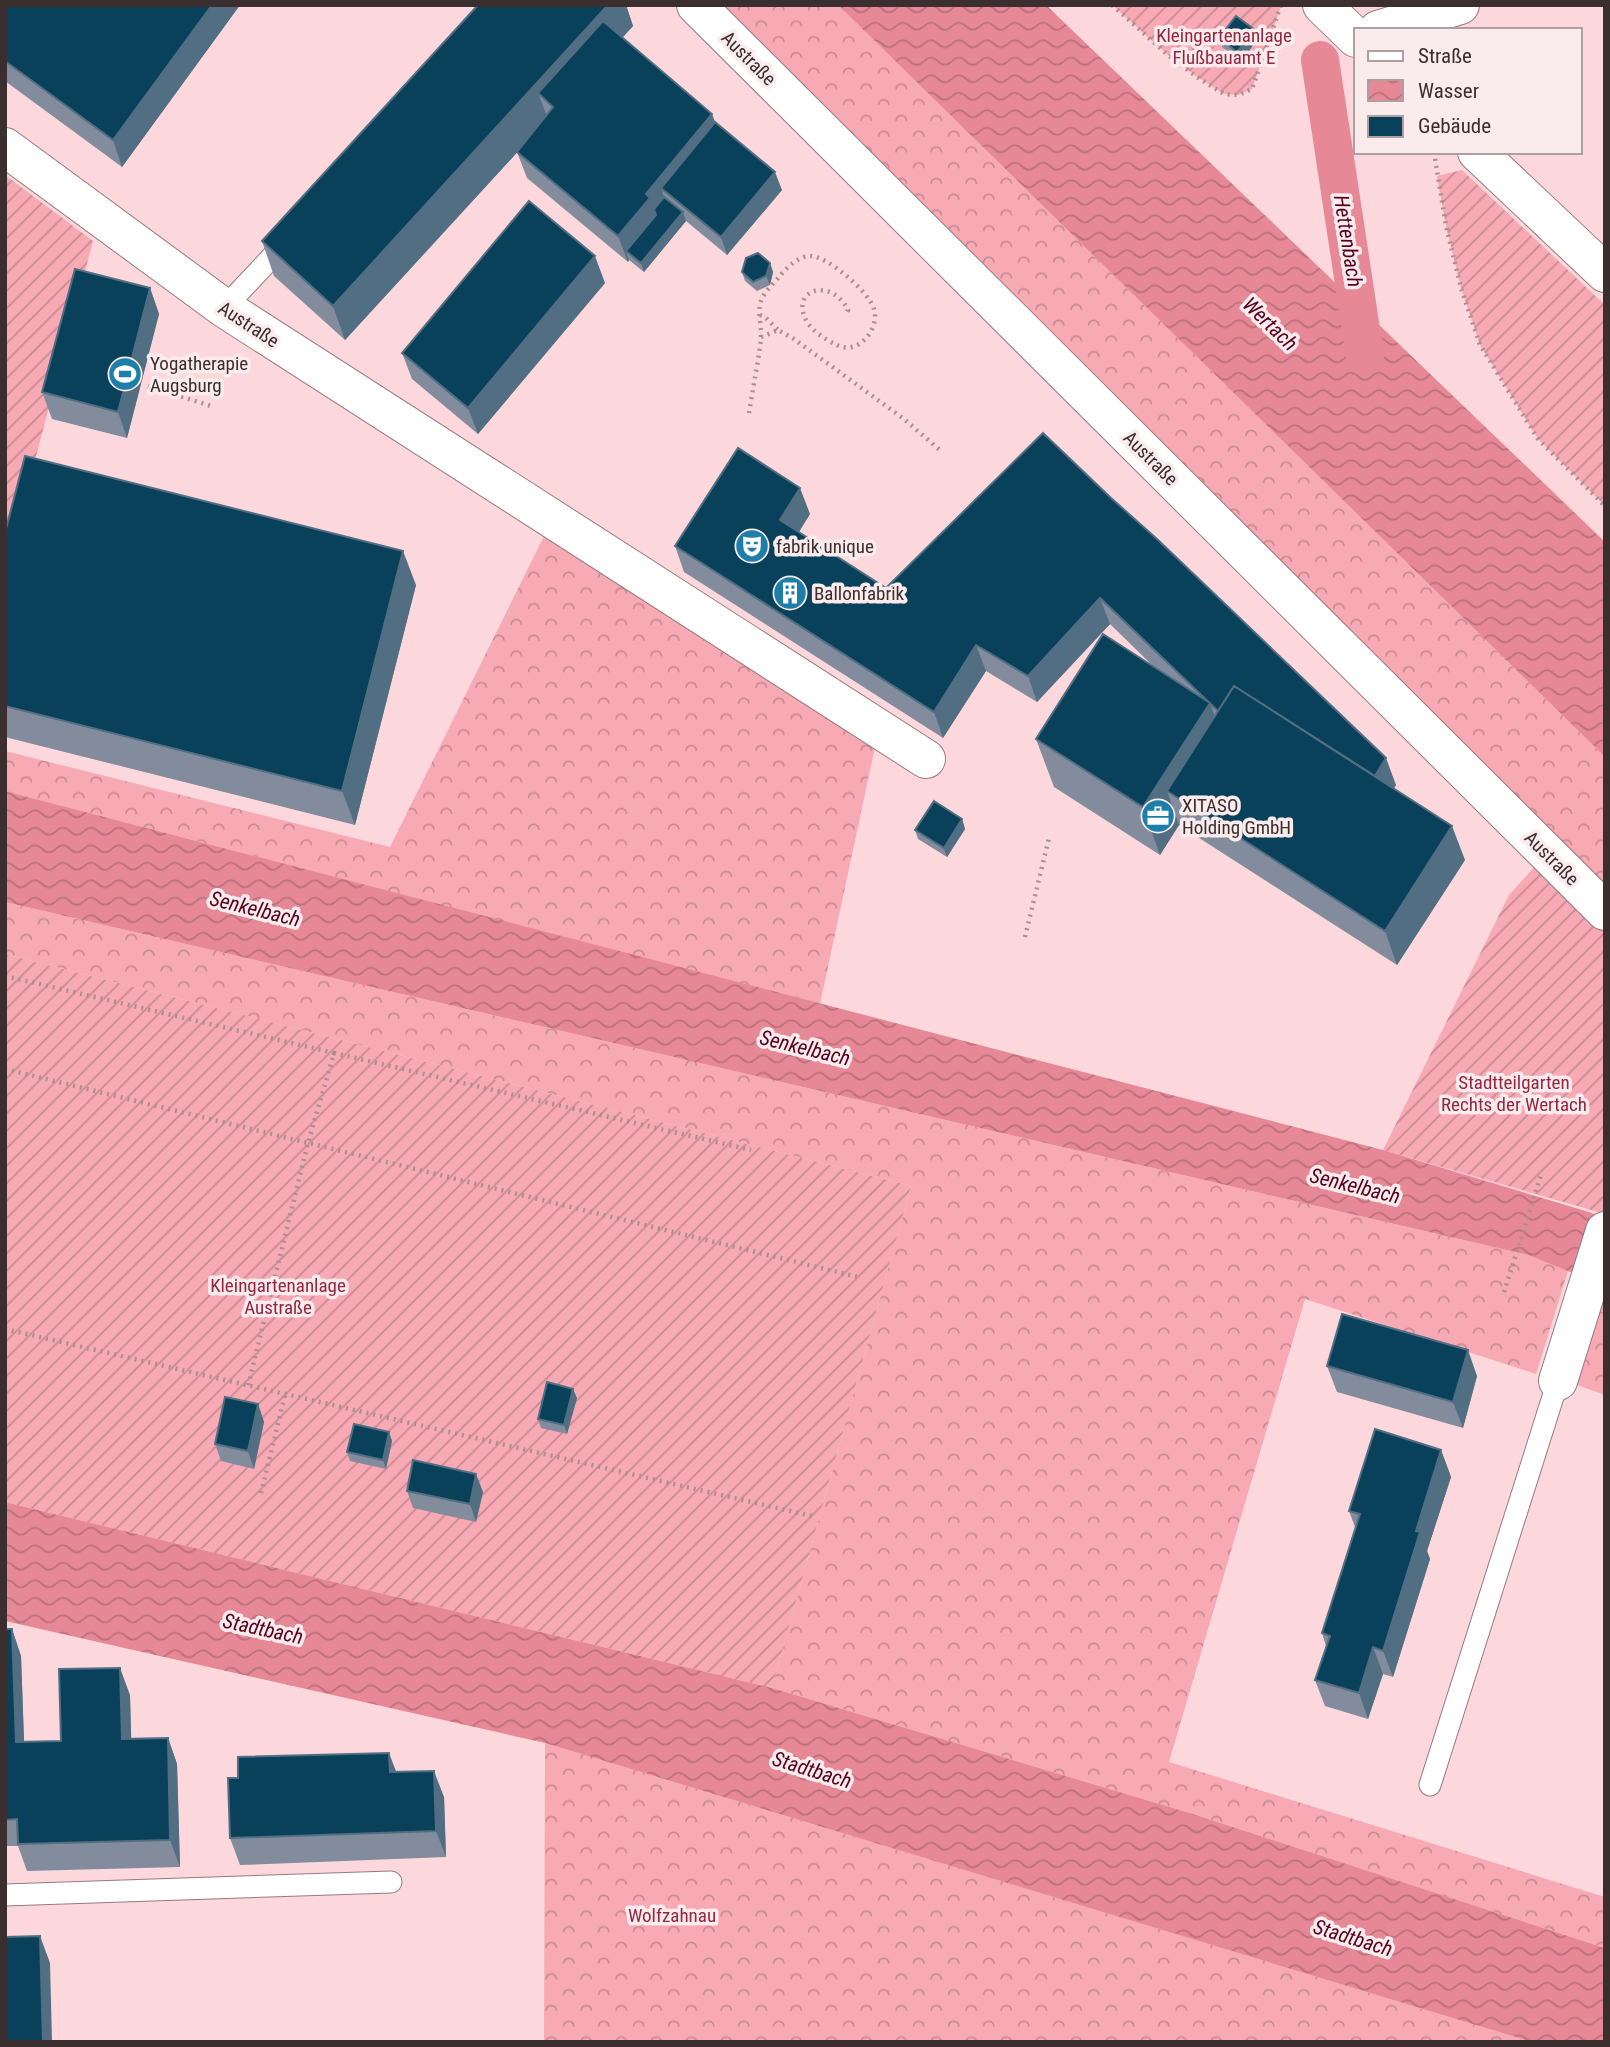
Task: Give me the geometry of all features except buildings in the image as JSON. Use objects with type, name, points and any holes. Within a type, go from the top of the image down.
[{"type":"street","name":"Austraße","points":[[696,5],[1605,911]]},
{"type":"street","points":[[1321,5],[1357,28]]},
{"type":"street","points":[[1363,28],[1461,5]]},
{"type":"street","name":"Austraße","points":[[5,147],[224,308],[926,760]]},
{"type":"street","points":[[1479,154],[1605,273]]},
{"type":"street","points":[[1558,1381],[1605,1231]]},
{"type":"lane","points":[[224,308],[298,229]]},
{"type":"lane","points":[[1430,1785],[1558,1381]]},
{"type":"lane","points":[[5,1895],[391,1882]]},
{"type":"path","points":[[1112,5],[1197,77],[1224,94],[1238,95],[1252,89],[1281,5]]},
{"type":"path","points":[[1434,154],[1446,226],[1461,288],[1480,345],[1538,439],[1605,506]]},
{"type":"path","points":[[749,413],[761,337],[760,302],[785,270],[802,257],[812,255],[825,259],[840,270],[874,308],[874,322],[862,343],[841,348],[826,340],[804,317],[803,302],[809,294],[820,289],[827,290],[844,302],[848,310],[845,316]]},
{"type":"path","points":[[760,315],[904,419],[941,451]]},
{"type":"path","points":[[761,337],[778,330]]},
{"type":"path","points":[[148,386],[214,407]]},
{"type":"path","points":[[1025,937],[1049,838]]},
{"type":"path","points":[[5,976],[751,1150]]},
{"type":"path","points":[[248,1386],[308,1143],[334,1053]]},
{"type":"path","points":[[5,1069],[858,1277]]},
{"type":"path","points":[[1504,1292],[1542,1172]]},
{"type":"path","points":[[5,1329],[816,1517]]},
{"type":"path","points":[[261,1493],[285,1395]]},
{"type":"green space","points":[[715,5],[838,5],[1605,757],[1605,887]]},
{"type":"green space","name":"Kleingartenanlage Flußbauamt E","points":[[1112,5],[1281,6],[1252,89],[1238,95],[1224,94],[1197,77]]},
{"type":"green space","points":[[1462,170],[1605,305],[1605,506],[1538,439],[1480,345],[1461,288],[1437,176]]},
{"type":"green space","points":[[5,175],[93,241],[5,574]]},
{"type":"green space","points":[[545,534],[875,747],[820,1004],[5,791],[5,751],[390,847]]},
{"type":"green space","name":"Stadtteilgarten Rechts der Wertach","points":[[1547,853],[1605,911],[1605,1214],[1383,1150],[1509,895]]},
{"type":"green space","points":[[5,902],[1528,1255],[1568,1271],[1536,1374],[1305,1299],[1169,1762],[1605,1897],[1605,1948],[1193,1814],[772,1688],[911,1186],[5,954]]},
{"type":"green space","name":"Kleingartenanlage Austraße","points":[[5,954],[911,1186],[772,1688],[5,1502]]},
{"type":"green space","points":[[1605,1295],[1605,1395],[1577,1385]]},
{"type":"green space","name":"Wolfzahnau","points":[[545,1743],[1532,2042],[544,2042]]},
{"type":"water","name":"Wertach","points":[[838,5],[1046,5],[1605,542],[1605,757]]},
{"type":"water","name":"Senkelbach","points":[[5,791],[1383,1150],[1589,1212],[1605,1218],[1605,1286],[1528,1255],[5,902]]},
{"type":"water","name":"Stadtbach","points":[[5,1502],[772,1688],[1193,1814],[1605,1948],[1605,2042],[1532,2042],[545,1743],[5,1621]]},
{"type":"waterway","name":"Hettenbach","points":[[1320,60],[1365,356]]},
{"type":"place","name":"Yogatherapie Augsburg","points":[[125,374]]},
{"type":"place","name":"fabrik unique","points":[[752,546]]},
{"type":"place","name":"Ballonfabrik","points":[[790,593]]},
{"type":"place","name":"XITASO Holding GmbH","points":[[1158,816]]}]
